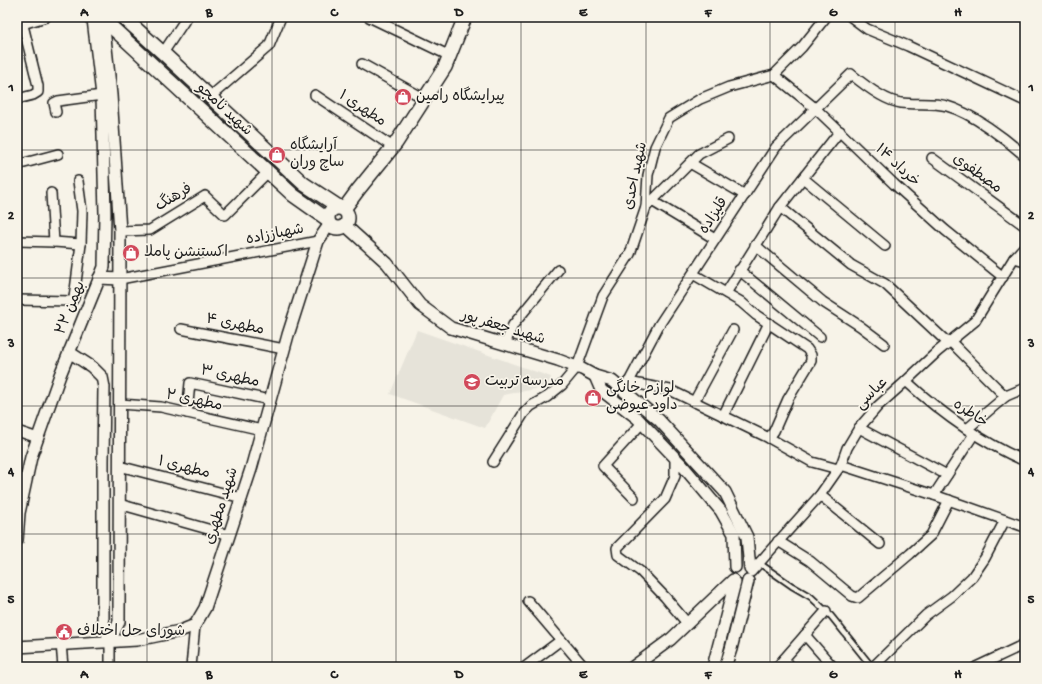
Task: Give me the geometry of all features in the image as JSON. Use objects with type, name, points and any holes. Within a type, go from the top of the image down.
[{"type":"main road","name":"شهید نامجو","points":[[123,17],[304,184],[341,208]]},
{"type":"main road","points":[[341,208],[348,214],[346,226],[340,229],[334,228],[328,222],[328,213],[333,209],[341,208],[358,190],[393,147],[445,67],[465,17]]},
{"type":"main road","name":"شهید نامجو","points":[[98,18],[293,196],[328,222]]},
{"type":"street","points":[[17,99],[33,95],[38,92],[38,86],[20,22],[46,17]]},
{"type":"street","points":[[163,53],[187,17]]},
{"type":"street","points":[[210,98],[269,46],[281,17]]},
{"type":"street","points":[[369,17],[450,56]]},
{"type":"street","points":[[774,75],[802,47],[826,17]]},
{"type":"street","points":[[851,17],[867,29],[908,46],[1025,101]]},
{"type":"street","name":"۲۲ بهمن","points":[[98,18],[102,94],[105,214],[104,267],[69,352],[102,377],[104,387],[102,461],[103,622],[110,641],[110,667]]},
{"type":"street","name":"۲۲ بهمن","points":[[98,18],[111,95],[120,231],[119,622],[110,641]]},
{"type":"street","points":[[362,64],[425,99]]},
{"type":"street","name":"قلیزاده","points":[[626,386],[659,324],[776,147],[851,74],[873,91],[899,103],[947,106],[968,115],[1004,138],[1025,156]]},
{"type":"street","name":"۱۴ خرداد","points":[[774,75],[815,108],[894,184],[945,230],[1003,277]]},
{"type":"street","name":"شهید احدی","points":[[577,367],[602,296],[630,254],[649,204],[648,175],[655,147],[669,118],[700,98],[729,87],[774,75]]},
{"type":"street","points":[[56,112],[54,103],[58,101],[102,94]]},
{"type":"street","name":"مطهری ۱","points":[[315,95],[393,147]]},
{"type":"street","points":[[726,292],[780,208],[840,131]]},
{"type":"street","points":[[715,239],[649,204],[699,154],[728,139]]},
{"type":"street","points":[[17,165],[58,154]]},
{"type":"street","name":"مصطفوی","points":[[932,158],[1025,226]]},
{"type":"street","points":[[690,163],[745,195]]},
{"type":"street","name":"فرهنگ","points":[[120,231],[150,230],[205,196],[225,215],[268,172]]},
{"type":"street","points":[[803,178],[885,246]]},
{"type":"street","points":[[17,300],[72,301],[74,298],[81,244],[82,211],[78,181]]},
{"type":"street","points":[[51,193],[54,242]]},
{"type":"street","points":[[780,208],[851,265],[885,284],[1006,396]]},
{"type":"street","name":"شهید مطهری","points":[[195,625],[205,608],[242,498],[284,349],[318,241],[328,222]]},
{"type":"street","name":"شهید جعفر پور","points":[[346,226],[387,263],[420,306],[451,328],[577,367],[595,376],[626,386],[725,492],[747,537],[752,571],[725,667]]},
{"type":"street","points":[[17,241],[81,244]]},
{"type":"street","name":"شهباززاده","points":[[120,280],[318,241]]},
{"type":"street","points":[[755,246],[823,302],[860,326],[884,344]]},
{"type":"street","name":"عباسی","points":[[752,571],[820,494],[839,467],[847,448],[859,428],[878,406],[949,342],[975,321],[1014,258],[1025,246]]},
{"type":"street","points":[[1014,258],[1025,261]]},
{"type":"street","points":[[505,344],[513,325],[558,270]]},
{"type":"street","points":[[739,270],[820,337]]},
{"type":"street","points":[[693,274],[726,292],[807,349],[811,355],[811,361],[788,400],[774,431],[769,438]]},
{"type":"street","points":[[99,278],[120,280]]},
{"type":"street","points":[[723,416],[769,323]]},
{"type":"street","name":"مطهری ۴","points":[[181,329],[284,349]]},
{"type":"street","points":[[694,402],[733,330]]},
{"type":"street","points":[[17,540],[20,513],[20,492],[69,352]]},
{"type":"street","points":[[493,462],[524,413],[562,385],[577,367]]},
{"type":"street","points":[[595,376],[601,390],[642,423],[675,458],[721,511],[734,534],[735,567],[731,574],[734,581],[712,667]]},
{"type":"street","name":"خاطره","points":[[906,381],[932,405],[970,431],[1006,453],[1025,461]]},
{"type":"street","name":"مطهری ۳","points":[[187,413],[190,383],[270,400]]},
{"type":"street","points":[[626,386],[670,390],[769,438],[812,462],[839,467],[934,495],[1025,527]]},
{"type":"street","points":[[934,495],[947,475],[970,431],[1006,396],[1025,388]]},
{"type":"street","name":"مطهری ۲","points":[[120,404],[161,407],[262,430]]},
{"type":"street","points":[[634,498],[603,466],[642,423]]},
{"type":"street","points":[[859,428],[947,475]]},
{"type":"street","points":[[17,432],[38,438]]},
{"type":"street","points":[[675,458],[675,476],[665,500],[617,548],[618,555],[641,572],[665,597],[687,624]]},
{"type":"street","name":"مطهری ۱","points":[[119,466],[242,498]]},
{"type":"street","points":[[820,494],[880,544]]},
{"type":"street","points":[[778,541],[810,561],[852,596],[858,598],[931,535],[949,500]]},
{"type":"street","points":[[120,504],[229,536]]},
{"type":"street","points":[[872,667],[916,624],[952,596],[972,577],[985,558],[1005,520]]},
{"type":"street","points":[[734,581],[742,584],[752,571],[744,565],[738,565],[735,567]]},
{"type":"street","points":[[633,667],[671,639],[734,581]]},
{"type":"street","points":[[528,601],[584,667]]},
{"type":"street","points":[[777,667],[826,611]]},
{"type":"street","points":[[17,647],[61,643],[137,640],[180,632],[195,625]]},
{"type":"street","points":[[191,667],[195,625]]},
{"type":"street","points":[[805,635],[833,667]]},
{"type":"street","points":[[525,667],[561,640]]},
{"type":"street","points":[[61,643],[63,667]]},
{"type":"street","points":[[976,667],[1025,644]]},
{"type":"street","points":[[784,659],[791,667]]},
{"type":"lane","points":[[752,571],[792,586],[811,596],[850,638],[872,667]]},
{"type":"shaded area","name":"مدرسه تربیت","points":[[417,330],[551,377],[547,387],[503,395],[485,428],[390,394]]},
{"type":"place","name":"پیرایشگاه ‌رامین","points":[[403,97]]},
{"type":"place","name":"آرایشگاه ساچ وران","points":[[277,155]]},
{"type":"place","name":"اکستنشن پاملا","points":[[131,253]]},
{"type":"place","name":"مدرسه تربیت","points":[[472,382]]},
{"type":"place","name":"لوازم خانگی داود عیوضی","points":[[593,398]]},
{"type":"place","name":"شورای حل اختلاف","points":[[64,632]]}]
